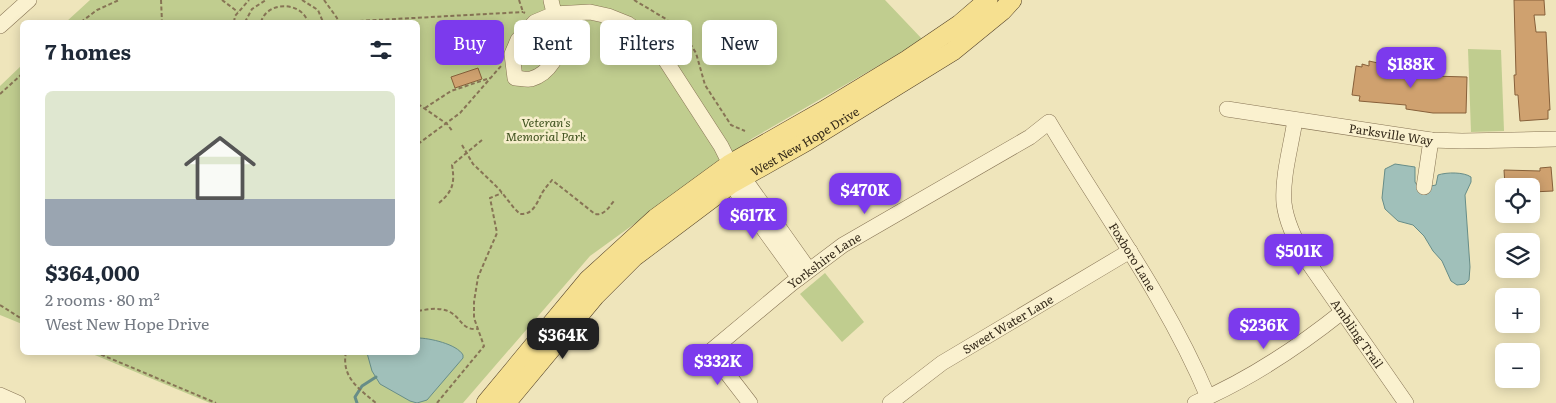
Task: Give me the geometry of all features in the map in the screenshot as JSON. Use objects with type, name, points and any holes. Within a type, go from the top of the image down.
[{"type":"main road","name":"West New Hope Drive","points":[[486,403],[588,280],[656,218],[730,164],[907,60],[960,24],[988,0]]},
{"type":"main road","name":"West New Hope Drive","points":[[506,403],[595,296],[634,257],[737,181],[807,141],[953,51],[1002,11],[1012,0]]},
{"type":"street","points":[[0,26],[29,0]]},
{"type":"street","points":[[552,7],[608,16],[628,24],[650,39],[721,146],[737,181],[804,274]]},
{"type":"street","name":"Parksville Way","points":[[1227,109],[1430,140],[1556,139]]},
{"type":"street","name":"Ambling Trail","points":[[1295,120],[1284,203],[1292,234],[1302,255],[1406,403]]},
{"type":"street","name":"Foxboro Lane","points":[[1049,122],[1161,301],[1187,349],[1202,400]]},
{"type":"street","name":"Yorkshire Lane","points":[[750,403],[723,368],[712,350],[804,274],[843,245],[1030,137],[1049,122]]},
{"type":"street","points":[[1424,186],[1430,140]]},
{"type":"street","name":"Sweet Water Lane","points":[[890,403],[942,362],[1130,251]]},
{"type":"street","points":[[1202,400],[1260,370],[1311,336],[1342,312]]},
{"type":"street","points":[[0,396],[18,403]]},
{"type":"path","points":[[83,20],[97,10],[119,0]]},
{"type":"path","points":[[161,0],[162,20]]},
{"type":"path","points":[[222,0],[238,12]]},
{"type":"path","points":[[235,20],[238,12],[250,0]]},
{"type":"path","points":[[246,20],[252,9],[266,0]]},
{"type":"path","points":[[302,0],[318,10],[322,20]]},
{"type":"path","points":[[324,0],[338,20]]},
{"type":"path","points":[[519,0],[523,12]]},
{"type":"path","points":[[634,0],[666,18],[691,45],[696,53],[705,85],[731,125],[745,131]]},
{"type":"path","points":[[262,20],[266,13],[280,6],[297,9],[307,20]]},
{"type":"path","points":[[376,20],[523,12],[528,15]]},
{"type":"path","points":[[420,143],[447,124],[465,107],[502,65]]},
{"type":"path","points":[[0,94],[20,76]]},
{"type":"path","points":[[424,108],[451,91],[492,77]]},
{"type":"path","points":[[420,105],[447,124],[453,132]]},
{"type":"path","points":[[439,203],[448,193],[453,183],[452,165],[482,140]]},
{"type":"path","points":[[462,145],[474,164],[520,214],[525,214],[534,208],[552,180],[595,214],[598,215],[605,212],[614,201]]},
{"type":"path","points":[[437,403],[484,346],[474,318],[475,290],[497,233],[490,198],[502,193]]},
{"type":"path","points":[[0,305],[20,318]]},
{"type":"path","points":[[420,311],[440,309],[449,312],[466,328],[477,329]]},
{"type":"path","points":[[102,355],[216,403]]},
{"type":"path","points":[[346,355],[345,366],[348,376],[354,384],[376,403]]},
{"type":"green space","name":"Veteran's Memorial Park","points":[[90,0],[885,0],[923,40],[753,138],[590,256],[463,403],[210,403],[95,355],[420,355],[420,20],[68,20]]},
{"type":"green space","points":[[1468,49],[1501,50],[1504,131],[1471,132]]},
{"type":"green space","points":[[20,67],[20,323],[0,315],[0,86]]},
{"type":"green space","points":[[825,273],[864,322],[842,342],[800,294]]},
{"type":"water","points":[[1395,164],[1415,167],[1415,182],[1417,185],[1436,185],[1438,175],[1446,173],[1460,173],[1471,177],[1471,182],[1465,195],[1470,267],[1469,280],[1465,284],[1457,285],[1451,281],[1442,261],[1424,236],[1413,225],[1398,221],[1385,209],[1382,198],[1385,169]]},
{"type":"water","points":[[420,338],[435,340],[449,345],[460,351],[463,355],[463,358],[427,400],[417,403],[380,384],[372,371],[368,355],[420,355]]},
{"type":"building","points":[[1514,0],[1544,0],[1545,15],[1534,15],[1536,32],[1546,32],[1550,110],[1548,110],[1548,119],[1520,121],[1518,95],[1515,95],[1514,75],[1516,75]]},
{"type":"building","points":[[1369,61],[1378,63],[1378,66],[1406,70],[1406,72],[1432,74],[1432,76],[1467,77],[1466,113],[1433,113],[1406,109],[1406,105],[1359,101],[1360,96],[1352,95],[1356,66],[1362,67],[1362,64],[1369,66]]},
{"type":"building","points":[[478,68],[482,79],[455,88],[451,77]]},
{"type":"building","points":[[1551,167],[1553,191],[1540,192],[1540,178],[1504,178],[1504,170],[1540,171],[1540,168]]},
{"type":"waterway","points":[[357,403],[355,397],[362,386],[376,377]]}]
